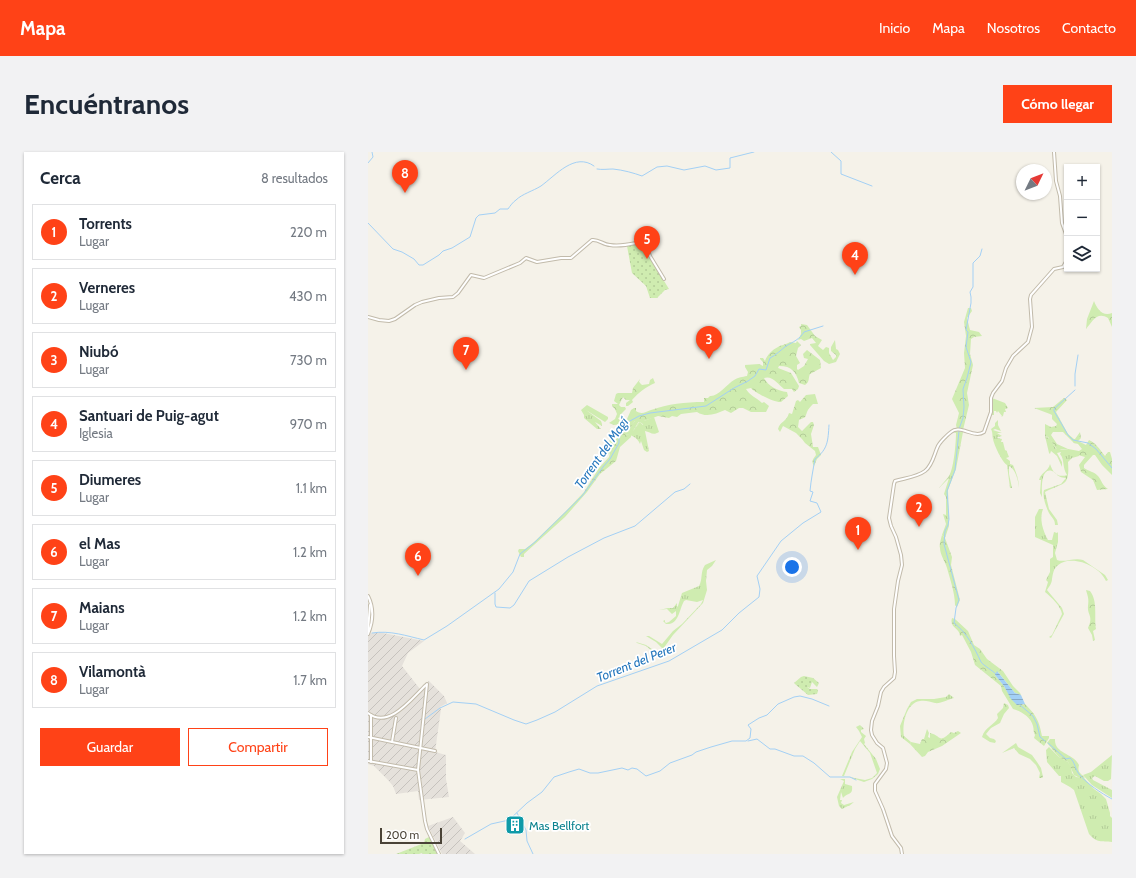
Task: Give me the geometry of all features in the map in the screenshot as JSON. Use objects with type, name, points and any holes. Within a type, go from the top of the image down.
[{"type":"street","points":[[1054,152],[1056,181],[1060,196],[1062,223],[1066,236]]},
{"type":"street","points":[[368,317],[389,321],[395,319],[422,302],[439,298],[453,298],[471,275],[484,278],[520,263],[526,258],[537,262],[561,258],[572,258],[592,240],[596,239],[609,246],[631,245],[641,242],[646,245],[650,256],[664,279]]},
{"type":"street","points":[[902,854],[901,848],[892,836],[875,791],[875,784],[886,769],[887,763],[883,748],[877,743],[871,730],[872,721],[878,706],[880,692],[884,686],[894,678],[896,672],[894,656],[894,609],[902,565],[898,545],[889,518],[894,484],[896,481],[925,471],[930,466],[941,441],[954,430],[973,434],[981,434],[984,432],[991,412],[990,398],[1002,381],[1006,368],[1013,356],[1028,342],[1032,327],[1031,295],[1054,269],[1063,267],[1064,265]]},
{"type":"street","points":[[368,596],[372,609],[371,627],[368,634]]},
{"type":"street","points":[[368,599],[370,607],[368,634]]},
{"type":"street","points":[[368,713],[384,719],[408,705],[427,684],[418,770],[427,830],[440,854]]},
{"type":"street","points":[[371,715],[369,762],[418,770]]},
{"type":"street","points":[[392,742],[396,718]]},
{"type":"street","points":[[369,737],[435,751]]},
{"type":"shaded area","points":[[378,632],[424,641],[408,653],[402,666],[420,689],[429,681],[444,696],[447,703],[440,707],[441,709],[435,752],[446,755],[446,779],[449,797],[419,800],[418,791],[396,794],[393,786],[387,779],[374,766],[368,764],[368,634]]},
{"type":"shaded area","points":[[453,817],[465,833],[460,841],[475,854],[442,854],[428,826]]},
{"type":"green space","points":[[639,243],[646,247],[648,255],[669,289],[665,290],[657,298],[650,298],[646,286],[632,273],[627,246]]},
{"type":"green space","points":[[1094,301],[1101,312],[1106,314],[1112,313],[1112,327],[1108,318],[1101,316],[1095,318],[1086,329],[1087,319]]},
{"type":"green space","points":[[968,308],[971,308],[972,311],[967,318],[970,330],[979,332],[982,336],[971,339],[970,354],[973,365],[967,393],[969,405],[963,430],[957,429],[956,425],[959,413],[952,399],[965,368],[964,353],[966,336],[964,322]]},
{"type":"green space","points":[[801,324],[807,325],[815,336],[822,340],[818,346],[823,350],[826,347],[829,348],[829,353],[833,360],[836,355],[831,351],[831,347],[835,340],[836,349],[840,354],[836,362],[829,364],[824,361],[810,345],[816,343],[812,338],[804,341],[801,339],[798,340],[801,334],[799,327]]},
{"type":"green space","points":[[797,341],[801,345],[798,348],[796,356],[800,363],[797,365],[798,370],[804,366],[808,359],[804,358],[803,354],[807,350],[820,360],[821,368],[810,374],[807,384],[805,385],[799,383],[795,373],[790,368],[779,366],[778,368],[791,373],[799,386],[794,392],[792,389],[784,389],[770,378],[764,378],[774,388],[787,392],[788,396],[781,402],[766,397],[751,388],[746,389],[762,403],[764,402],[769,406],[766,412],[751,412],[743,408],[739,408],[731,413],[725,410],[711,415],[704,415],[697,412],[681,414],[677,417],[672,416],[669,418],[658,416],[644,421],[644,425],[640,422],[633,431],[639,422],[635,421],[625,434],[631,435],[631,437],[620,447],[616,461],[600,474],[587,492],[565,517],[524,554],[524,557],[521,557],[518,551],[519,549],[525,549],[533,543],[566,511],[584,492],[599,468],[609,457],[610,453],[599,463],[609,450],[610,445],[608,442],[617,433],[608,431],[617,430],[623,425],[614,425],[609,423],[615,419],[617,414],[612,406],[612,404],[618,404],[614,401],[616,394],[632,393],[633,388],[640,379],[639,382],[642,385],[649,384],[650,380],[653,378],[655,383],[640,392],[628,406],[626,406],[626,403],[630,400],[626,400],[623,397],[619,405],[621,407],[625,407],[626,409],[622,413],[621,417],[618,418],[620,421],[627,419],[631,410],[634,408],[636,408],[636,411],[642,413],[670,405],[704,402],[704,398],[713,396],[736,379],[747,376],[748,372],[745,365],[759,364],[763,366],[763,362],[760,358],[763,358],[765,361],[768,355],[779,346],[790,342],[796,343]]},
{"type":"green space","points":[[815,394],[818,404],[813,404],[810,407],[805,417],[799,420],[798,427],[802,431],[811,422],[813,422],[814,425],[811,434],[813,447],[818,447],[821,455],[817,459],[814,466],[813,459],[816,455],[815,451],[796,433],[783,426],[780,432],[778,429],[789,413],[792,414],[796,401],[798,400],[800,402],[806,395]]},
{"type":"green space","points":[[992,398],[1005,403],[1008,408],[1005,409],[1006,412],[1004,412],[1003,416],[1001,417],[1002,416],[998,411],[997,413],[994,411],[994,415],[991,415]]},
{"type":"green space","points":[[1064,398],[1067,400],[1056,412],[1068,434],[1075,439],[1080,432],[1081,438],[1078,441],[1086,445],[1089,440],[1096,445],[1105,456],[1108,452],[1110,452],[1112,459],[1112,475],[1095,455],[1093,455],[1084,465],[1084,468],[1097,475],[1108,489],[1097,490],[1093,480],[1081,472],[1079,465],[1085,457],[1078,455],[1079,451],[1082,449],[1078,444],[1074,443],[1063,432],[1053,432],[1051,435],[1057,444],[1069,450],[1061,449],[1058,451],[1048,437],[1045,436],[1045,424],[1051,427],[1056,426],[1057,424],[1052,419],[1052,415],[1034,408],[1053,407]]},
{"type":"green space","points":[[587,405],[608,417],[605,422],[586,410],[601,421],[602,426],[595,422],[601,429],[597,429],[584,418],[581,410]]},
{"type":"green space","points":[[654,417],[659,432],[653,434],[645,431],[649,451],[647,452],[644,450],[641,441],[640,444],[634,437],[624,434],[635,421],[639,421],[633,431],[640,422],[643,425],[644,421]]},
{"type":"green space","points":[[998,420],[998,425],[1001,431],[995,429],[993,430],[1002,433],[997,433],[1002,436],[997,438],[1002,439],[1001,442],[1003,442],[1009,457],[1006,458],[1010,461],[1010,464],[1013,465],[1018,479],[1019,488],[1015,473],[1009,466],[1012,488],[1010,488],[1007,465],[1001,457],[994,442],[991,429],[995,426],[995,423]]},
{"type":"green space","points":[[953,432],[963,432],[956,469],[948,490],[949,526],[945,538],[942,535],[946,524],[943,514],[946,515],[946,497],[944,494],[949,478],[939,488],[951,472],[956,433]]},
{"type":"green space","points":[[1045,436],[1050,439],[1056,449],[1079,451],[1079,456],[1072,458],[1068,462],[1068,476],[1064,483],[1045,492],[1049,509],[1057,520],[1058,525],[1055,525],[1054,520],[1048,511],[1045,502],[1044,490],[1061,484],[1066,478],[1060,477],[1056,474],[1061,476],[1067,475],[1064,470],[1062,459],[1060,454],[1061,452],[1057,453],[1062,462],[1062,467],[1057,456],[1051,451],[1050,454],[1049,453]]},
{"type":"green space","points":[[1050,464],[1054,472],[1048,471],[1045,473],[1042,481],[1042,497],[1040,493],[1040,477],[1048,469]]},
{"type":"green space","points":[[1039,509],[1043,509],[1041,517],[1042,525],[1048,540],[1052,540],[1054,532],[1058,532],[1058,542],[1055,553],[1057,560],[1083,560],[1105,575],[1108,580],[1106,581],[1097,570],[1091,566],[1076,561],[1068,561],[1056,567],[1047,590],[1062,608],[1064,614],[1051,638],[1049,637],[1052,635],[1062,614],[1058,605],[1045,592],[1048,582],[1046,580],[1050,572],[1050,559],[1053,557],[1053,545],[1035,537],[1035,517]]},
{"type":"green space","points":[[942,535],[945,538],[952,557],[951,565],[960,600],[957,607],[955,605],[947,568],[940,551]]},
{"type":"green space","points":[[716,560],[707,570],[707,590],[703,603],[673,635],[658,656],[646,646],[637,643],[636,642],[646,645],[656,652],[660,652],[662,648],[646,636],[649,636],[662,644],[701,604],[703,600],[697,602],[684,601],[676,620],[670,624],[666,624],[663,621],[665,620],[666,623],[669,622],[676,616],[676,611],[672,614],[667,609],[659,610],[673,608],[677,603],[677,607],[682,593],[699,586],[705,565]]},
{"type":"green space","points":[[1086,590],[1090,591],[1095,604],[1096,629],[1093,631],[1095,640],[1093,641],[1092,635],[1088,628],[1090,618]]},
{"type":"green space","points":[[952,618],[968,631],[974,645],[980,649],[987,659],[1003,671],[1013,686],[1020,693],[1021,695],[1015,693],[998,672],[995,675],[1007,691],[1023,705],[1025,704],[1034,715],[1040,726],[1042,736],[1049,736],[1044,746],[1034,738],[1035,735],[1033,726],[1028,717],[1013,709],[1002,691],[1001,686],[975,665],[971,652],[962,635],[960,636],[960,633],[952,624]]},
{"type":"green space","points":[[804,676],[813,678],[819,683],[817,687],[812,682],[810,688],[807,687],[810,689],[817,689],[817,694],[808,695],[794,683]]},
{"type":"green space","points":[[949,694],[954,698],[937,703],[920,701],[911,706],[904,720],[904,736],[911,742],[910,744],[901,737],[900,726],[911,702],[917,699],[946,697]]},
{"type":"green space","points":[[1004,703],[1008,705],[1009,708],[1004,714],[1000,723],[991,728],[986,734],[996,741],[995,743],[990,742],[982,737],[983,734],[998,718],[997,714],[1003,708]]},
{"type":"green space","points":[[860,725],[864,729],[861,730],[861,732],[866,736],[864,739],[864,744],[876,759],[880,769],[878,774],[872,779],[864,782],[842,776],[852,752],[862,737],[856,727]],"holes":[[[860,741],[870,753],[877,773],[872,778],[865,780],[844,776],[855,749]]]},
{"type":"green space","points":[[927,729],[929,733],[928,737],[930,738],[930,733],[940,738],[944,738],[951,732],[954,733],[958,731],[961,733],[922,757],[910,744],[911,742],[920,744],[922,739],[924,739]]},
{"type":"green space","points":[[1050,739],[1055,739],[1057,748],[1076,761],[1079,765],[1079,771],[1085,778],[1082,779],[1074,775],[1068,762],[1059,757],[1047,743]]},
{"type":"green space","points":[[1016,743],[1018,747],[1032,755],[1041,768],[1042,778],[1039,778],[1040,773],[1036,765],[1030,759],[1019,754],[1014,748],[1002,753]]},
{"type":"green space","points":[[1049,747],[1059,757],[1068,762],[1072,773],[1076,777],[1084,778],[1106,799],[1110,816],[1112,818],[1112,842],[1097,840],[1089,834],[1074,790],[1061,782],[1061,776],[1059,776],[1047,762],[1046,750]]},
{"type":"green space","points":[[1112,755],[1111,779],[1104,781],[1095,776],[1092,778],[1093,780],[1112,790],[1112,798],[1092,785],[1083,775],[1091,772]]},
{"type":"green space","points":[[840,779],[845,779],[845,784],[852,786],[851,793],[843,798],[841,792],[841,803],[844,805],[854,802],[842,809],[839,806],[837,797],[844,781]]},
{"type":"green space","points":[[429,837],[438,854],[396,854],[424,843],[425,839]]},
{"type":"water","points":[[997,671],[1015,693],[1021,695],[1025,704],[1017,705],[1011,699],[1004,686],[995,675]]},
{"type":"waterway","points":[[368,163],[373,157],[372,152]]},
{"type":"waterway","points":[[597,169],[617,169],[642,176],[657,167],[667,166],[684,170],[705,166],[716,170],[730,168],[730,158],[754,152]]},
{"type":"waterway","points":[[831,152],[841,161],[841,174],[872,186]]},
{"type":"waterway","points":[[368,223],[393,249],[414,259],[419,265],[423,265],[443,251],[452,248],[470,237],[476,218],[479,215],[495,213],[500,209],[508,209],[518,198],[541,186],[559,171],[573,163],[587,162],[594,166]]},
{"type":"waterway","points":[[959,429],[963,418],[963,389],[971,362],[966,347],[968,332],[966,330],[971,303],[970,292],[973,287],[973,263],[980,256],[982,249]]},
{"type":"waterway","name":"Torrent del Magí","points":[[372,633],[392,633],[424,640],[447,626],[499,589],[513,572],[520,554],[535,542],[582,496],[610,459],[619,443],[619,438],[625,426],[630,421],[639,416],[650,413],[706,406],[748,381],[755,376],[759,369],[766,370],[770,358],[794,342],[804,332],[823,326]]},
{"type":"waterway","points":[[1075,386],[1078,355]]},
{"type":"waterway","points":[[1075,390],[1054,409],[1054,411],[1068,435],[1073,440],[1088,443],[1096,449],[1112,468]]},
{"type":"waterway","name":"Torrent del Perer","points":[[425,719],[440,708],[453,702],[476,704],[526,724],[555,712],[597,686],[669,661],[722,630],[739,613],[759,597],[760,589],[757,576],[781,541],[803,523],[821,512],[817,503],[810,501],[813,492],[810,491],[811,479],[815,459],[823,452],[825,448],[829,425]]},
{"type":"waterway","points":[[959,431],[955,470],[947,491],[949,519],[945,531],[944,544],[959,600],[956,608],[954,623],[959,627],[973,646],[981,662],[996,674]]},
{"type":"waterway","points":[[495,593],[496,607],[510,608],[514,605],[529,581],[568,557],[604,538],[635,526],[675,492],[684,489],[690,484]]},
{"type":"waterway","points":[[465,839],[491,824],[509,820],[527,803],[542,792],[554,777],[579,769],[590,773],[598,773],[622,768],[628,770],[632,768],[637,769],[646,776],[660,771],[670,763],[692,755],[696,752],[732,741],[746,741],[750,738],[751,729],[748,725],[767,715],[778,704],[794,697],[800,696],[812,699],[829,706]]},
{"type":"waterway","points":[[1020,705],[1033,716],[1037,724],[1040,737],[1045,741]]},
{"type":"waterway","points":[[748,741],[757,739],[770,749],[775,749],[794,756],[803,756],[814,763],[830,777],[850,777],[856,780]]},
{"type":"waterway","points":[[1048,743],[1066,759],[1070,758],[1072,760],[1082,778],[1112,799]]},
{"type":"waterway","points":[[517,813],[526,830],[527,841],[533,854]]},
{"type":"place","name":"Vilamontà","points":[[405,193]]},
{"type":"place","name":"Diumeres","points":[[647,259]]},
{"type":"place","name":"Santuari de Puig-agut","points":[[855,275]]},
{"type":"place","name":"Niubó","points":[[709,359]]},
{"type":"place","name":"Maians","points":[[466,370]]},
{"type":"place","name":"Verneres","points":[[919,527]]},
{"type":"place","name":"Torrents","points":[[858,550]]},
{"type":"place","name":"el Mas","points":[[418,576]]},
{"type":"place","name":"Mas Bellfort","points":[[515,825]]}]
